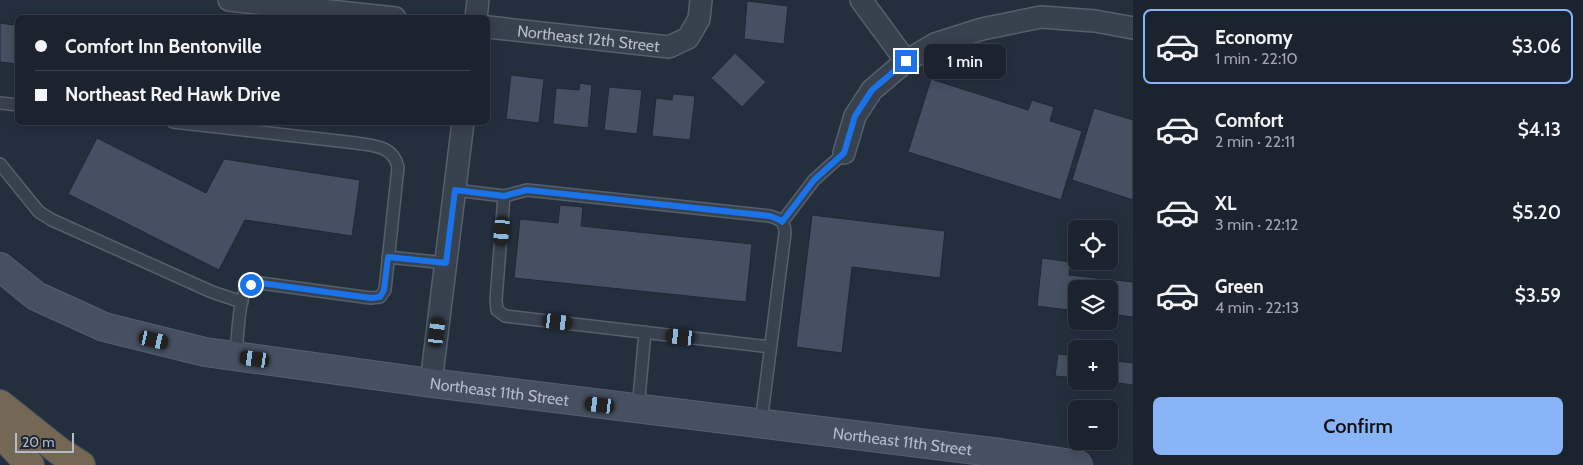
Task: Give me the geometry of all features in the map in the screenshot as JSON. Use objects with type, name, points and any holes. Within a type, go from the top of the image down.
[{"type":"highway","points":[[0,404],[58,451],[81,465]]},
{"type":"highway","points":[[0,433],[30,465]]},
{"type":"street","points":[[229,0],[253,1],[370,15]]},
{"type":"street","points":[[476,15],[478,0]]},
{"type":"street","name":"Northeast 12th Street","points":[[490,27],[669,47],[688,38],[699,19],[701,0]]},
{"type":"street","points":[[860,0],[906,61]]},
{"type":"street","points":[[844,153],[855,116],[872,90],[906,61],[935,44],[982,29],[1040,17],[1095,21],[1133,28]]},
{"type":"street","points":[[431,383],[463,125]]},
{"type":"street","name":"Northeast 11th Street","points":[[0,267],[36,296],[104,327],[205,352],[638,410],[761,423],[1000,453],[1078,465]]},
{"type":"lane","points":[[0,103],[15,105]]},
{"type":"lane","points":[[199,125],[377,146],[388,150],[396,157],[398,167],[384,290],[380,297],[371,298],[260,283],[251,285],[245,291],[242,302],[236,356]]},
{"type":"lane","points":[[782,222],[814,180],[844,153]]},
{"type":"lane","points":[[0,164],[40,212],[52,220],[212,292],[242,302]]},
{"type":"lane","points":[[455,190],[504,196],[527,190],[770,216],[780,220],[785,226],[785,233],[761,423]]},
{"type":"lane","points":[[504,196],[496,300],[498,310],[505,316],[771,347]]},
{"type":"lane","points":[[388,257],[446,263]]},
{"type":"lane","points":[[638,410],[645,332]]},
{"type":"building","points":[[747,1],[788,6],[784,44],[744,39]]},
{"type":"building","points":[[15,19],[15,64],[0,62],[0,23],[13,25]]},
{"type":"building","points":[[735,53],[766,82],[742,107],[711,78]]},
{"type":"building","points":[[511,75],[544,79],[539,123],[506,119]]},
{"type":"building","points":[[931,79],[1028,110],[1032,100],[1054,107],[1050,121],[1082,131],[1061,200],[908,152]]},
{"type":"building","points":[[580,83],[592,85],[588,128],[553,124],[556,88],[579,90]]},
{"type":"building","points":[[609,87],[642,90],[637,134],[604,130]]},
{"type":"building","points":[[673,94],[695,96],[690,140],[652,136],[656,98],[672,100]]},
{"type":"building","points":[[1094,108],[1133,120],[1133,200],[1072,180]]},
{"type":"building","points":[[97,138],[206,193],[224,159],[360,180],[352,236],[245,220],[219,270],[68,194]]},
{"type":"building","points":[[560,205],[583,207],[581,226],[752,244],[746,302],[514,278],[520,219],[558,223]]},
{"type":"building","points":[[812,215],[945,231],[940,278],[852,267],[842,353],[796,347]]},
{"type":"building","points":[[1042,258],[1068,262],[1069,275],[1115,280],[1068,280],[1068,310],[1037,306]]},
{"type":"building","points":[[1118,280],[1133,282],[1133,317],[1118,315]]},
{"type":"building","points":[[1058,354],[1068,355],[1068,377],[1055,376]]},
{"type":"building","points":[[1118,361],[1133,363],[1133,385],[1118,383]]},
{"type":"route","points":[[251,285],[260,283],[371,298],[380,297],[384,290],[388,257],[446,263],[455,190],[504,196],[527,190],[770,216],[782,222],[814,180],[844,153],[855,116],[872,90],[906,61]]}]
